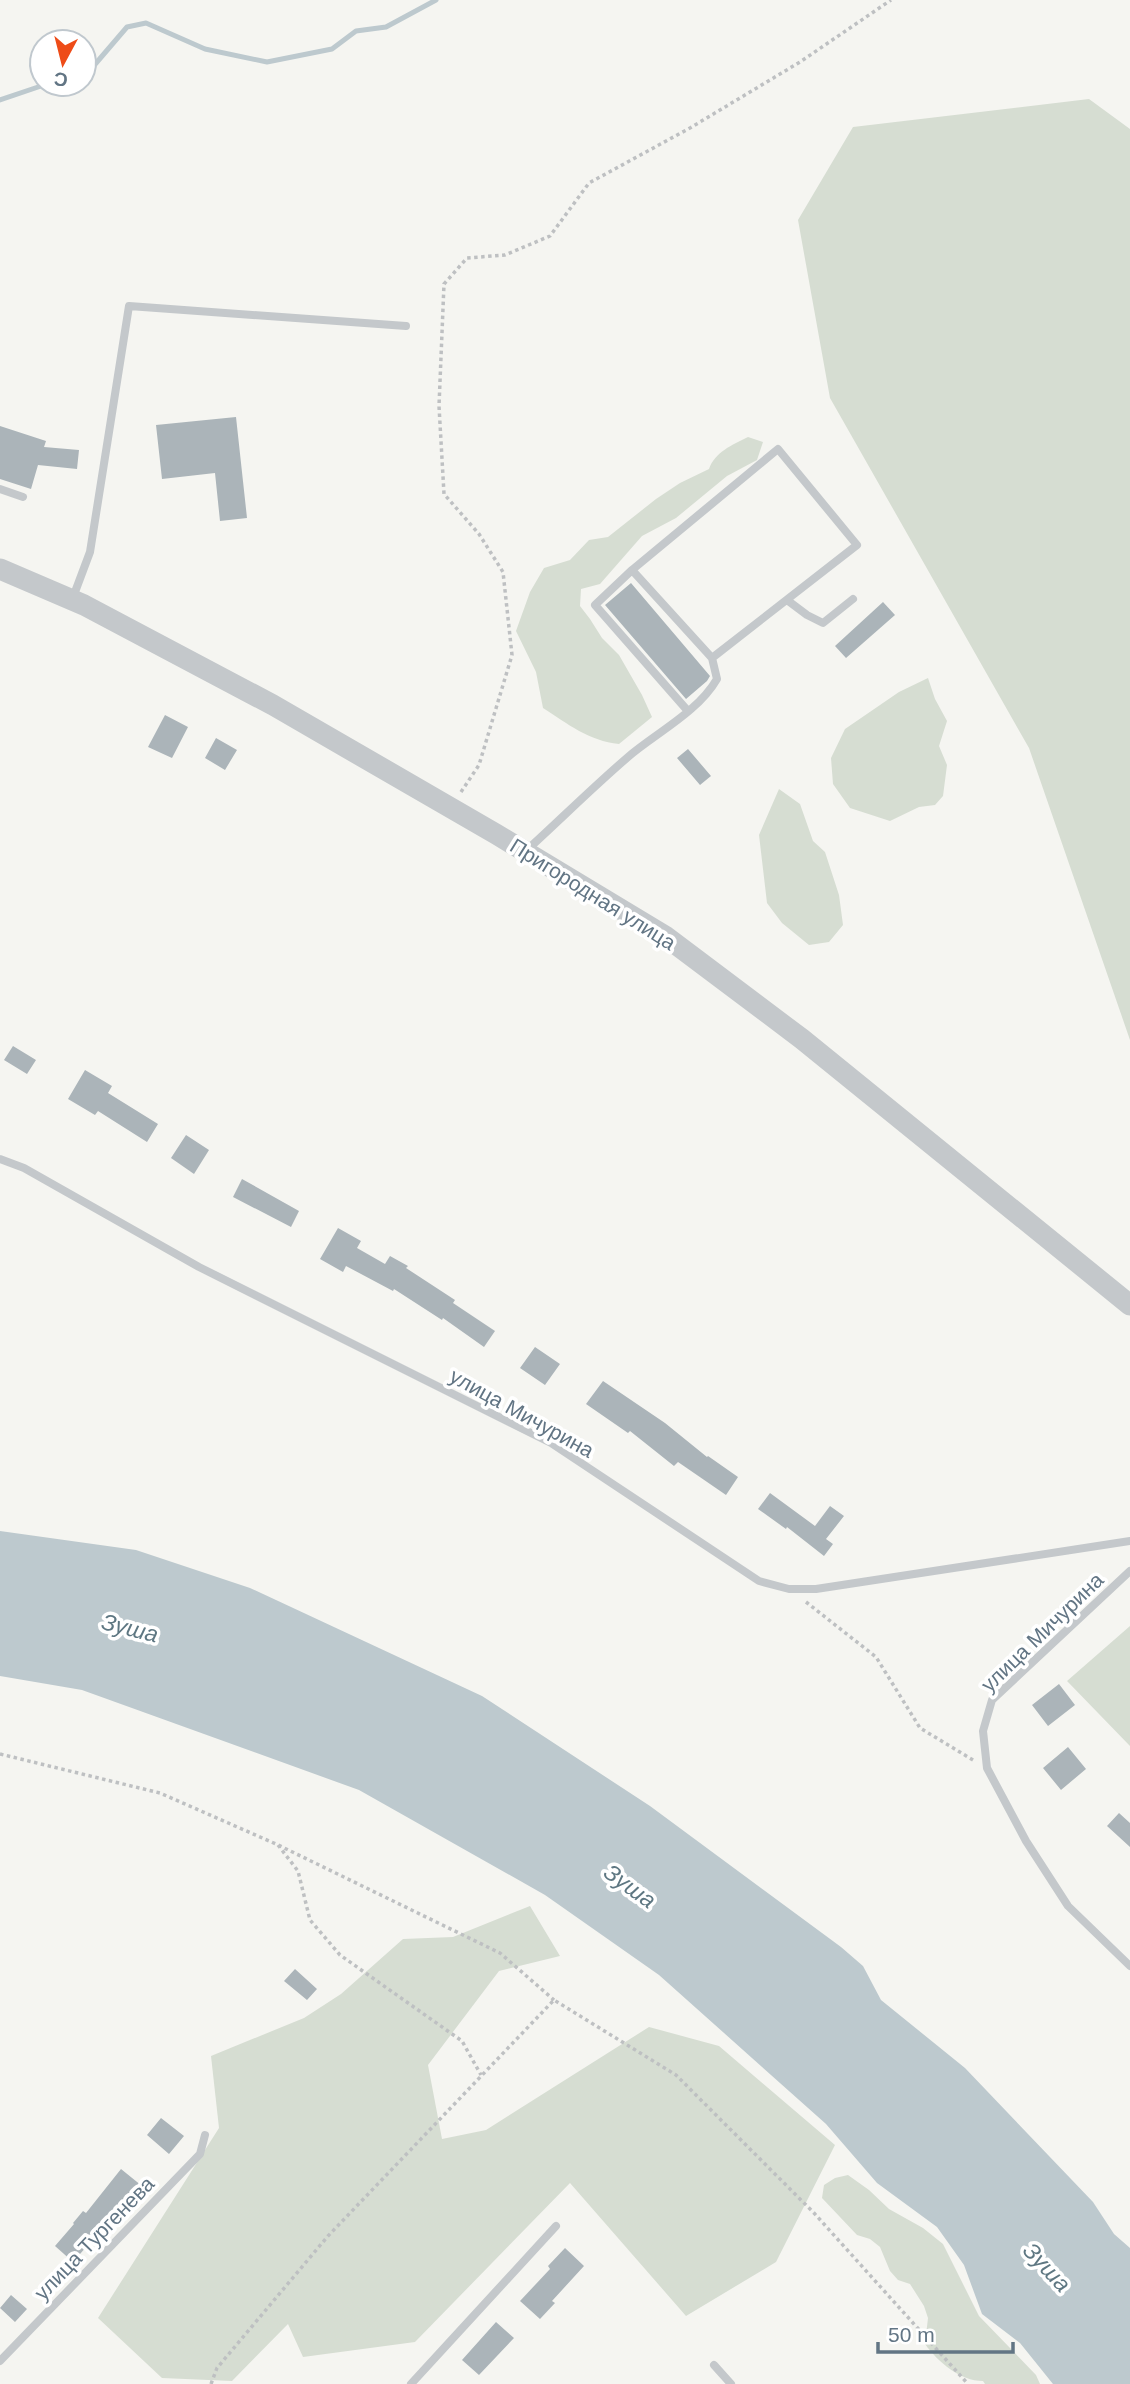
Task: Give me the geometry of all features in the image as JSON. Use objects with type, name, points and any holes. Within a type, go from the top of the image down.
[{"type":"street","name":"Пригородная улица","points":[[0,569],[72,600],[274,705],[525,851],[664,936],[781,1023],[1130,1304]]},
{"type":"lane","points":[[72,600],[90,552],[129,306],[406,326]]},
{"type":"lane","points":[[687,710],[595,605],[632,570],[778,449],[857,545],[712,658]]},
{"type":"lane","points":[[0,489],[23,497]]},
{"type":"lane","points":[[525,851],[628,757],[712,688],[717,679],[712,658],[632,570]]},
{"type":"lane","points":[[787,600],[822,623],[853,598]]},
{"type":"lane","name":"улица Мичурина","points":[[0,1159],[24,1168],[199,1267],[551,1443],[759,1581],[789,1589],[817,1589],[1130,1541]]},
{"type":"lane","name":"улица Мичурина","points":[[1130,1571],[992,1700],[983,1731],[987,1768],[1026,1841],[1068,1906],[1130,1966]]},
{"type":"lane","name":"улица Тургенева","points":[[0,2361],[200,2154],[205,2135]]},
{"type":"lane","points":[[411,2384],[556,2226]]},
{"type":"lane","points":[[715,2365],[731,2384]]},
{"type":"path","points":[[451,808],[479,765],[512,655],[503,572],[479,534],[444,494],[439,407],[444,284],[467,258],[505,255],[550,236],[589,183],[690,128],[800,62],[891,0]]},
{"type":"path","points":[[789,1589],[876,1657],[920,1728],[987,1768]]},
{"type":"path","points":[[0,1754],[160,1793],[276,1844],[500,1953],[554,2000],[676,2075],[814,2213],[968,2384]]},
{"type":"path","points":[[276,1844],[298,1871],[310,1920],[340,1955],[462,2040],[481,2075]]},
{"type":"path","points":[[211,2384],[218,2368],[328,2236],[554,2000]]},
{"type":"shaded area","points":[[1089,99],[1130,129],[1130,1040],[1029,748],[830,398],[798,220],[853,127]]},
{"type":"shaded area","points":[[748,437],[763,442],[757,460],[727,476],[676,518],[642,536],[600,584],[581,589],[580,606],[602,638],[619,655],[652,717],[619,744],[588,736],[543,708],[536,672],[516,631],[530,592],[544,568],[570,560],[589,540],[608,537],[656,499],[680,483],[709,469],[720,454]]},
{"type":"shaded area","points":[[928,678],[947,721],[939,746],[947,765],[943,796],[935,805],[919,807],[890,821],[850,808],[833,784],[831,758],[845,729],[899,692]]},
{"type":"shaded area","points":[[779,789],[800,804],[813,841],[825,852],[839,895],[843,925],[829,942],[809,945],[782,923],[767,903],[759,835]]},
{"type":"shaded area","points":[[1130,1626],[1130,1746],[1067,1681]]},
{"type":"shaded area","points":[[530,1906],[560,1956],[499,1971],[428,2065],[442,2139],[486,2130],[649,2027],[719,2046],[835,2145],[776,2262],[686,2316],[570,2183],[415,2342],[303,2357],[288,2324],[232,2381],[162,2378],[98,2318],[219,2128],[211,2056],[304,2018],[341,1994],[403,1939],[453,1937]]},
{"type":"shaded area","points":[[848,2175],[889,2209],[923,2228],[943,2244],[979,2316],[1036,2375],[1040,2384],[985,2384],[983,2381],[958,2374],[936,2357],[925,2344],[928,2318],[910,2284],[898,2280],[890,2271],[880,2247],[870,2239],[857,2235],[822,2198],[824,2185],[835,2178]]},
{"type":"water","name":"Зуша","points":[[0,1531],[136,1550],[250,1588],[482,1696],[650,1806],[841,1947],[863,1966],[881,2000],[965,2068],[1093,2202],[1114,2234],[1130,2248],[1130,2384],[1053,2384],[1020,2343],[982,2314],[964,2265],[937,2227],[877,2183],[826,2124],[659,1975],[545,1895],[359,1790],[82,1690],[0,1676]]},
{"type":"building","points":[[236,417],[247,518],[220,521],[215,473],[162,479],[156,425]]},
{"type":"building","points":[[0,426],[46,441],[44,447],[79,450],[77,469],[38,465],[31,489],[0,479]]},
{"type":"building","points":[[631,583],[710,676],[686,699],[605,605]]},
{"type":"building","points":[[883,602],[895,615],[846,658],[835,646]]},
{"type":"building","points":[[165,715],[188,727],[172,758],[148,747]]},
{"type":"building","points":[[216,738],[237,750],[225,770],[205,758]]},
{"type":"building","points":[[688,749],[711,776],[700,785],[677,758]]},
{"type":"building","points":[[13,1046],[36,1060],[27,1074],[4,1060]]},
{"type":"building","points":[[85,1070],[112,1086],[108,1093],[158,1124],[147,1142],[98,1111],[95,1115],[68,1099]]},
{"type":"building","points":[[186,1135],[209,1150],[194,1174],[171,1158]]},
{"type":"building","points":[[242,1179],[299,1211],[291,1227],[233,1197]]},
{"type":"building","points":[[338,1228],[361,1241],[357,1248],[385,1264],[390,1256],[408,1266],[406,1268],[455,1300],[453,1303],[495,1331],[484,1347],[443,1318],[442,1320],[394,1289],[393,1291],[346,1266],[343,1272],[320,1259]]},
{"type":"building","points":[[535,1347],[560,1364],[545,1385],[520,1368]]},
{"type":"building","points":[[603,1381],[738,1477],[726,1495],[678,1462],[674,1466],[630,1431],[628,1433],[586,1404]]},
{"type":"building","points":[[770,1493],[815,1526],[830,1506],[844,1516],[826,1539],[833,1544],[824,1556],[787,1527],[786,1529],[758,1509]]},
{"type":"building","points":[[1059,1684],[1075,1705],[1048,1726],[1032,1705]]},
{"type":"building","points":[[1068,1747],[1086,1769],[1061,1790],[1043,1768]]},
{"type":"building","points":[[1119,1813],[1130,1823],[1130,1847],[1107,1826]]},
{"type":"building","points":[[295,1969],[317,1989],[307,2000],[284,1981]]},
{"type":"building","points":[[161,2118],[184,2136],[169,2154],[147,2135]]},
{"type":"building","points":[[121,2169],[142,2186],[73,2262],[55,2246]]},
{"type":"building","points":[[565,2248],[584,2266],[552,2301],[555,2303],[540,2319],[520,2301],[550,2269],[548,2266]]},
{"type":"building","points":[[11,2295],[27,2309],[15,2322],[0,2308]]},
{"type":"building","points":[[496,2322],[514,2338],[479,2375],[462,2360]]},
{"type":"waterway","points":[[98,61],[127,27],[146,23],[205,49],[267,62],[332,49],[356,31],[386,27],[436,0]]},
{"type":"waterway","points":[[0,100],[28,90]]}]
